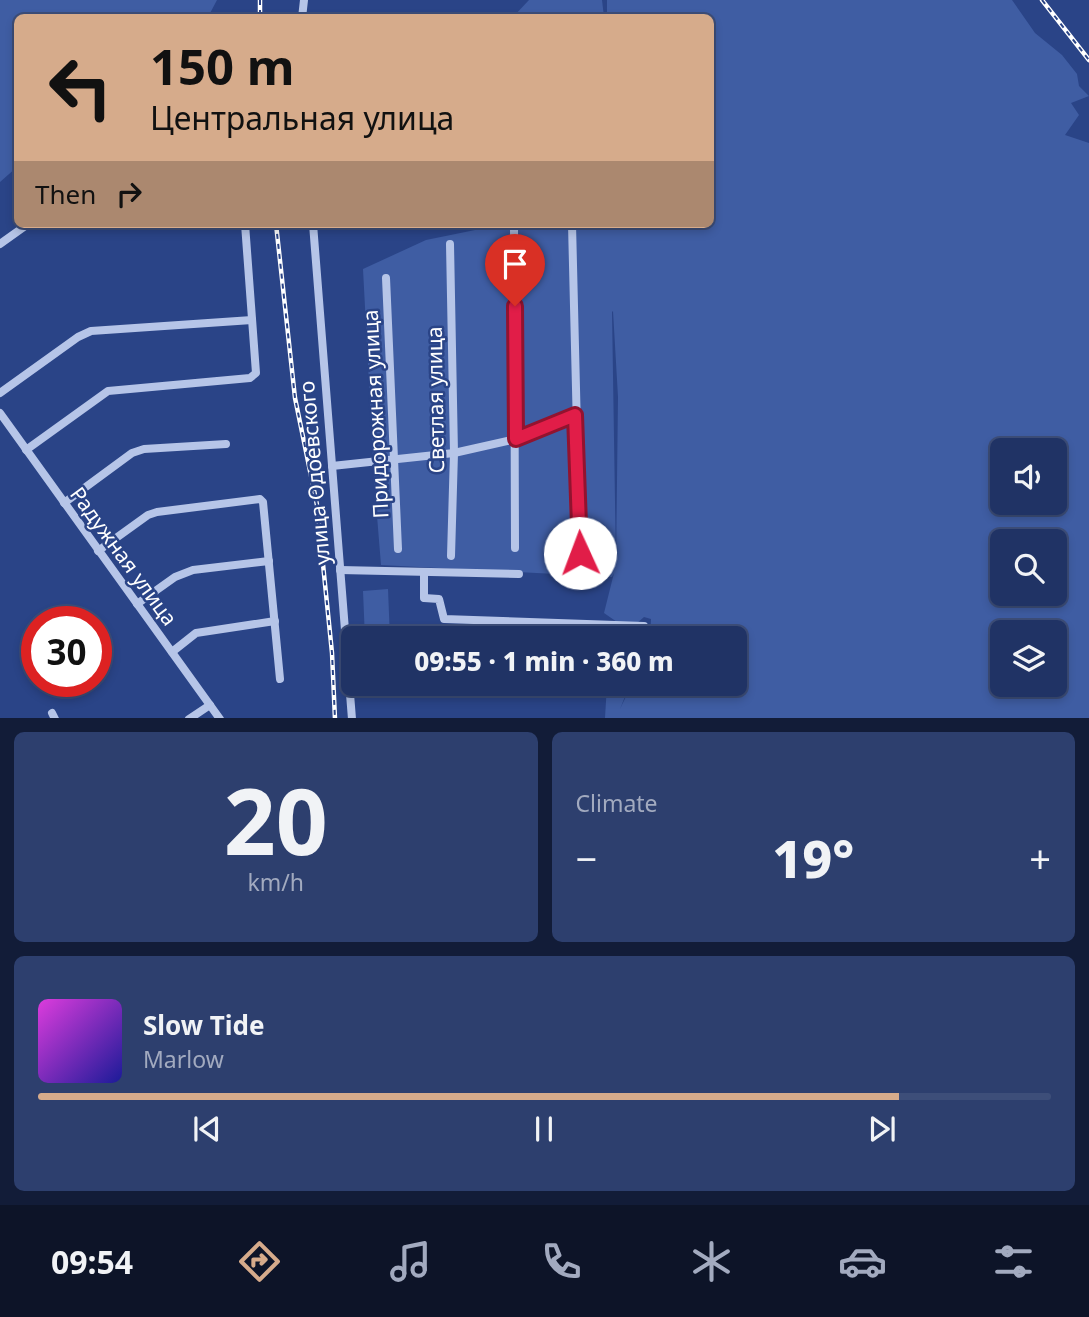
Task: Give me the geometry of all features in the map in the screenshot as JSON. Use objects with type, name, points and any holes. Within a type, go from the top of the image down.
[{"type":"street","points":[[0,244],[22,228]]},
{"type":"street","points":[[26,450],[108,391],[123,387],[250,378],[256,373],[245,228]]},
{"type":"street","name":"улица Одоевского","points":[[313,228],[352,718]]},
{"type":"street","points":[[514,228],[515,548]]},
{"type":"street","points":[[572,228],[580,553]]},
{"type":"street","name":"Светлая улица","points":[[450,244],[454,453],[451,556]]},
{"type":"street","name":"Придорожная улица","points":[[386,278],[398,549]]},
{"type":"street","points":[[0,393],[91,331],[252,320]]},
{"type":"street","name":"Радужная улица","points":[[0,413],[219,718]]},
{"type":"street","points":[[332,466],[394,459],[422,459],[454,453],[516,439],[575,415]]},
{"type":"street","points":[[64,503],[132,453],[144,449],[226,444]]},
{"type":"street","points":[[98,551],[148,515],[260,499],[263,502],[279,679]]},
{"type":"street","points":[[136,604],[175,577],[193,570],[269,561]]},
{"type":"street","points":[[340,570],[519,575]]},
{"type":"street","points":[[424,572],[424,598],[439,599],[444,619],[644,626]]},
{"type":"street","points":[[172,652],[196,634],[275,621]]},
{"type":"street","points":[[190,718],[210,705]]},
{"type":"shaded area","points":[[0,0],[217,0],[210,14],[14,14],[14,170],[0,182]]},
{"type":"shaded area","points":[[529,0],[602,0],[604,14],[516,14]]},
{"type":"shaded area","points":[[607,0],[1012,0],[1035,33],[1062,55],[1077,74],[1079,86],[1089,96],[1071,103],[1079,115],[1065,135],[1089,143],[1089,718],[605,718],[606,696],[625,696],[620,709],[626,696],[747,696],[747,626],[651,626],[651,619],[644,617],[636,624],[617,622],[604,613],[614,573],[612,577],[381,565],[363,269],[426,240],[480,228],[714,228],[714,14],[607,14]],"holes":[[[613,311],[618,397],[616,564]]]},
{"type":"shaded area","points":[[388,589],[389,626],[364,626],[363,591]]},
{"type":"railway","points":[[260,0],[260,14]]},
{"type":"railway","points":[[1042,0],[1089,60]]},
{"type":"railway","points":[[276,228],[295,398],[317,505],[332,653],[335,718]]},
{"type":"route","points":[[515,306],[516,439],[575,415],[580,553]]}]
